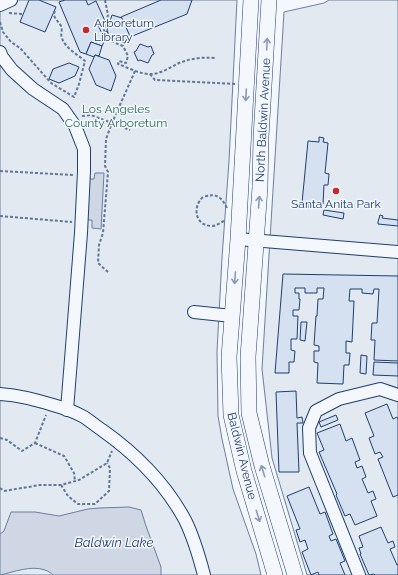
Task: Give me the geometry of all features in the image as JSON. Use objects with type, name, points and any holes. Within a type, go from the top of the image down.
[{"type":"main road","name":"North Baldwin Avenue","points":[[238,239],[251,0]]},
{"type":"main road","name":"North Baldwin Avenue","points":[[256,240],[260,195],[261,137],[269,0]]},
{"type":"main road","name":"Baldwin Avenue","points":[[238,239],[230,357],[231,415],[244,471],[275,575]]},
{"type":"main road","name":"Baldwin Avenue","points":[[256,240],[248,357],[249,413],[262,466],[295,575]]},
{"type":"street","points":[[0,5],[11,0]]},
{"type":"street","points":[[0,52],[12,70],[33,89],[62,109],[75,126],[84,149],[81,223],[67,410]]},
{"type":"street","points":[[238,239],[398,252]]},
{"type":"street","points":[[194,312],[232,316]]},
{"type":"street","points":[[359,575],[310,453],[309,428],[316,411],[339,399],[380,389],[398,395]]},
{"type":"street","points":[[0,394],[31,398],[67,410],[84,417],[117,440],[159,480],[173,500],[186,522],[197,549],[204,575]]},
{"type":"path","points":[[105,0],[108,16],[104,30],[108,40],[123,46],[128,56],[126,63],[119,61],[118,64],[136,71],[150,74],[159,73],[179,63],[195,58],[216,58]]},
{"type":"path","points":[[0,29],[11,42],[20,48],[51,83],[74,97],[85,61],[69,48],[62,39],[61,26],[54,16],[54,11],[56,9]]},
{"type":"path","points":[[0,22],[3,32]]},
{"type":"path","points":[[108,272],[98,263],[103,233],[108,172],[105,166],[106,139],[136,71]]},
{"type":"path","points":[[150,74],[155,80],[236,84]]},
{"type":"path","points":[[70,119],[91,115],[130,130]]},
{"type":"path","points":[[0,171],[84,175]]},
{"type":"path","points":[[224,221],[212,226],[206,225],[198,219],[196,208],[199,201],[203,197],[211,195],[220,198],[227,208]]},
{"type":"path","points":[[0,216],[81,223]]},
{"type":"path","points":[[0,438],[7,440],[22,451],[35,443],[50,404]]},
{"type":"path","points":[[0,488],[4,491],[40,485],[61,485],[79,480],[107,463],[117,440]]},
{"type":"path","points":[[35,443],[64,456],[74,473],[75,481]]},
{"type":"path","points":[[61,485],[68,496],[78,504],[95,504],[109,491],[110,468],[107,463]]},
{"type":"green space","name":"Los Angeles County Arboretum","points":[[0,0],[237,0],[217,351],[218,416],[233,489],[256,554],[261,575],[0,575]]},
{"type":"green space","name":"Santa Anita Park","points":[[329,0],[398,0],[398,575],[307,575],[272,458],[262,369],[284,12],[324,3]]},
{"type":"water","points":[[95,173],[104,173],[101,229],[92,228],[92,220],[84,220],[87,179],[94,179]]},
{"type":"water","name":"Baldwin Lake","points":[[129,507],[141,510],[161,567],[161,575],[53,575],[45,570],[34,568],[0,575],[0,534],[4,531],[11,512],[35,512],[59,516],[88,509]]},
{"type":"building","points":[[29,0],[39,0],[56,7],[45,32],[20,22]]},
{"type":"building","name":"Arboretum Library","points":[[65,0],[86,0],[88,5],[96,1],[105,21],[96,25],[98,25],[105,40],[102,46],[91,42],[86,54],[80,52],[59,2]]},
{"type":"building","points":[[161,0],[192,0],[187,14],[130,37],[121,17]]},
{"type":"building","points":[[112,15],[122,18],[129,34],[125,43],[109,36],[107,30]]},
{"type":"building","points":[[107,31],[109,36],[104,38],[102,34]]},
{"type":"building","points":[[91,42],[102,46],[99,56],[95,55],[94,57],[86,54]]},
{"type":"building","points":[[140,44],[148,47],[151,46],[154,54],[148,63],[140,60],[138,61],[134,52]]},
{"type":"building","points":[[95,55],[109,60],[116,76],[111,91],[96,85],[89,69]]},
{"type":"building","points":[[69,63],[79,67],[75,76],[59,83],[49,79],[53,69]]},
{"type":"building","points":[[319,137],[324,138],[323,142],[328,143],[325,173],[329,174],[328,185],[324,185],[323,204],[311,204],[311,208],[308,207],[308,203],[302,203],[308,141],[319,142]]},
{"type":"building","points":[[324,210],[344,213],[343,219],[323,215]]},
{"type":"building","points":[[380,215],[383,216],[382,218],[398,220],[398,226],[378,224]]},
{"type":"building","points":[[283,274],[398,276],[398,361],[374,360],[375,340],[371,340],[372,323],[377,323],[379,289],[374,289],[373,294],[362,293],[362,289],[350,289],[349,301],[354,301],[352,342],[346,341],[346,353],[350,353],[349,365],[344,365],[343,384],[317,383],[318,363],[314,362],[314,351],[319,351],[319,346],[314,345],[316,316],[318,299],[323,299],[324,288],[317,288],[317,293],[305,293],[305,288],[295,288],[295,293],[299,293],[300,299],[299,310],[293,310],[293,316],[298,316],[297,339],[291,339],[291,350],[295,351],[294,362],[289,362],[289,373],[275,373]]},
{"type":"building","points":[[301,322],[307,322],[305,341],[300,340]]},
{"type":"building","points":[[361,355],[367,356],[366,374],[360,373]]},
{"type":"building","points":[[374,362],[398,363],[398,376],[373,375]]},
{"type":"building","points":[[296,391],[297,418],[302,417],[303,423],[297,423],[299,472],[279,472],[276,392]]},
{"type":"building","points":[[387,404],[393,419],[397,417],[398,419],[398,495],[393,497],[378,459],[383,457],[380,452],[375,454],[369,438],[374,436],[365,413]]},
{"type":"building","points":[[336,415],[338,420],[321,427],[319,422]]},
{"type":"building","points":[[340,424],[346,441],[352,438],[360,460],[355,462],[357,468],[362,466],[366,477],[362,479],[368,493],[373,491],[376,499],[371,501],[377,516],[355,525],[350,514],[345,516],[319,452],[324,450],[317,433]]},
{"type":"building","points":[[309,487],[320,514],[325,512],[333,534],[329,536],[331,541],[336,539],[345,561],[340,563],[345,575],[319,575],[318,572],[311,575],[302,552],[308,549],[305,540],[300,542],[296,530],[300,529],[287,496]]},
{"type":"building","points":[[381,527],[388,543],[393,541],[395,547],[390,549],[397,565],[398,564],[398,575],[369,575],[360,554],[359,548],[363,547],[359,536]]},
{"type":"place","name":"Arboretum Library","points":[[86,30]]},
{"type":"place","name":"Santa Anita Park","points":[[336,191]]}]
